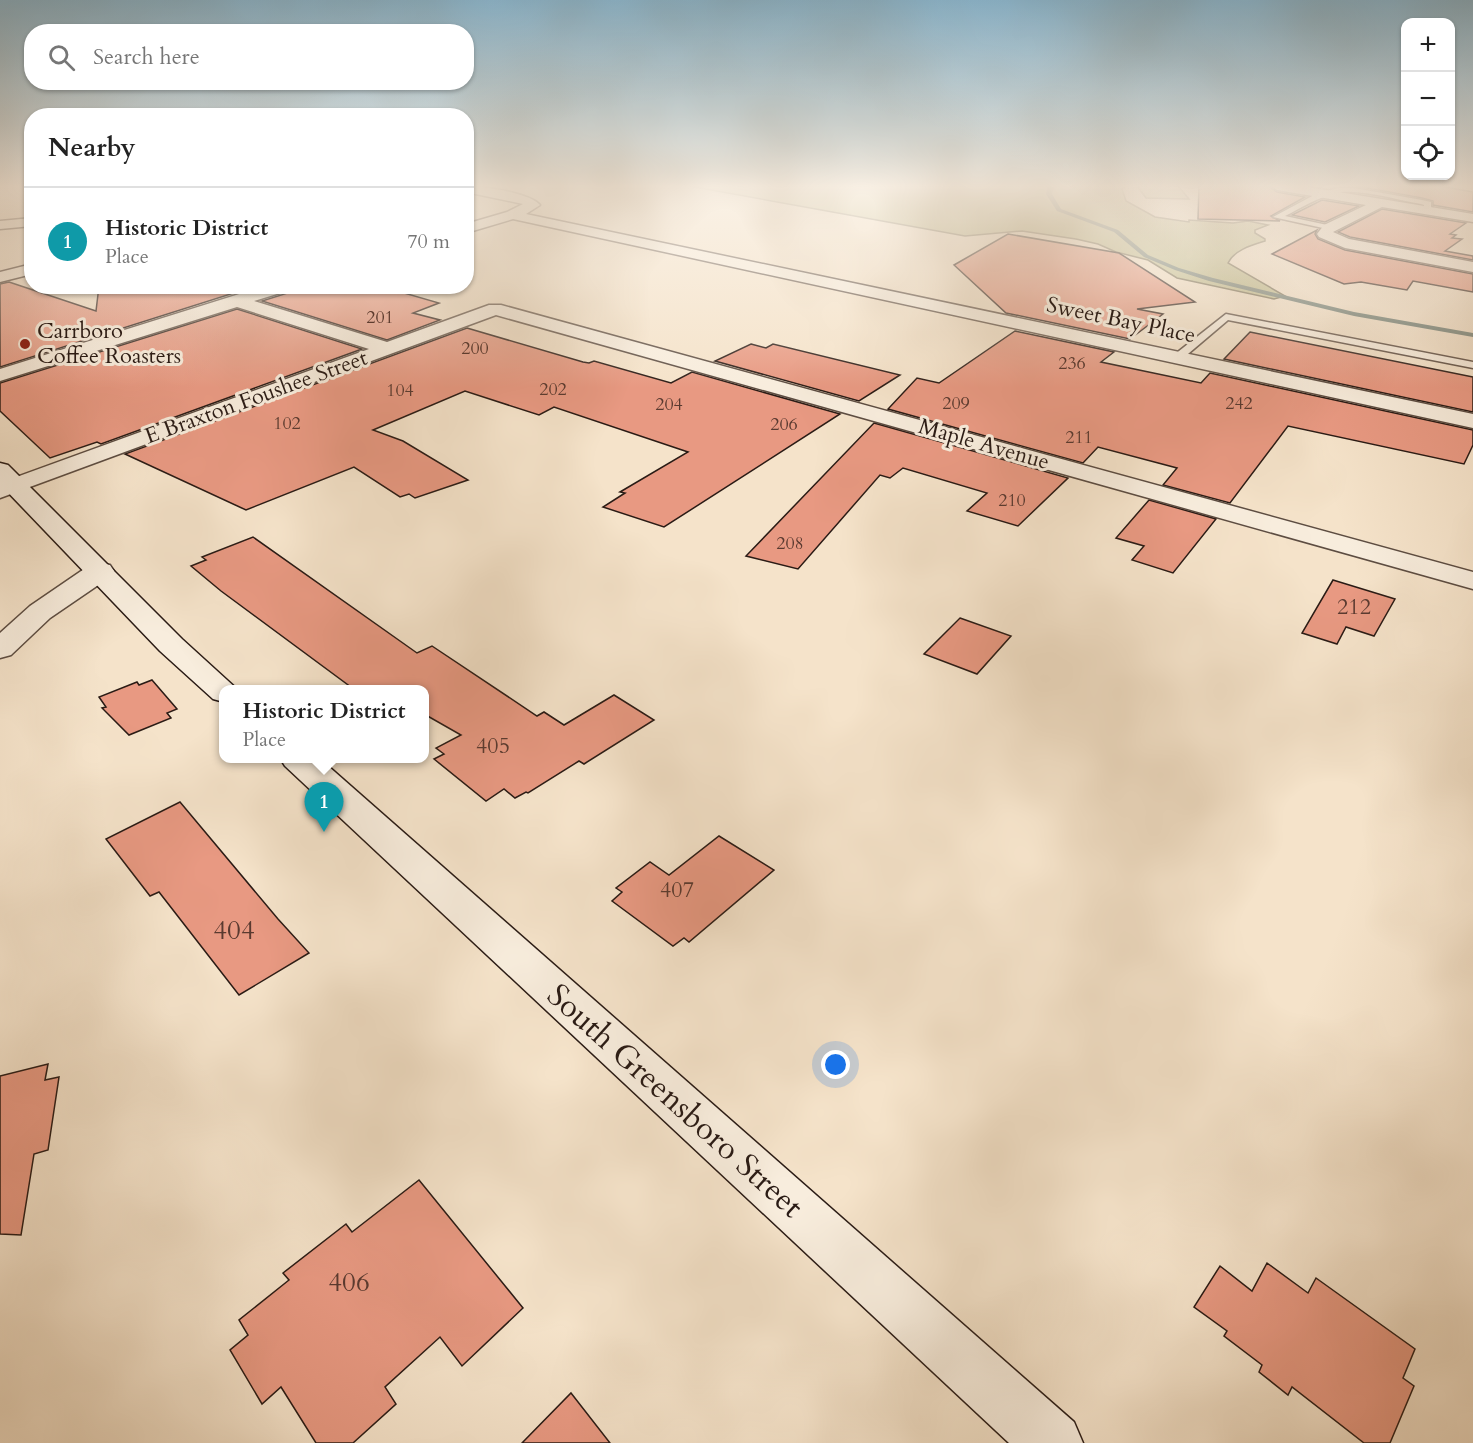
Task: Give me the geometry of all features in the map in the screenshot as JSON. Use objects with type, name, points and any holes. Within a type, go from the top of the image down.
[{"type":"street","name":"Sweet Bay Place","points":[[692,253],[1473,421]]},
{"type":"street","points":[[1400,253],[1473,267]]},
{"type":"street","points":[[0,277],[24,271]]},
{"type":"street","points":[[0,375],[255,294]]},
{"type":"street","points":[[237,301],[389,349]]},
{"type":"street","name":"E Braxton Foushee Street","points":[[6,482],[389,349],[495,309]]},
{"type":"street","name":"Maple Avenue","points":[[495,309],[1473,581]]},
{"type":"street","points":[[6,482],[100,571],[171,645],[219,688]]},
{"type":"street","points":[[0,649],[40,612],[100,571]]},
{"type":"street","name":"South Greensboro Street","points":[[301,763],[1053,1443]]},
{"type":"lane","points":[[1178,357],[1226,318],[1473,365]]},
{"type":"shaded area","points":[[1121,253],[1236,253],[1228,263],[1285,296],[1274,299],[1177,278],[1148,260]]},
{"type":"building","points":[[974,253],[1120,253],[1195,302],[1137,309],[1163,314],[1130,339],[1006,313],[954,265]]},
{"type":"building","points":[[1363,253],[1473,274],[1473,292],[1413,281],[1407,290],[1361,282],[1344,284],[1272,254]]},
{"type":"building","points":[[1437,253],[1473,256],[1473,260]]},
{"type":"building","points":[[9,282],[24,287],[24,294],[45,294],[96,311],[98,294],[231,294],[0,367],[0,284]]},
{"type":"building","points":[[285,294],[408,294],[439,303],[413,313],[440,320],[387,340],[262,301]]},
{"type":"building","points":[[237,309],[362,349],[101,444],[97,442],[50,458],[0,411],[0,383]]},
{"type":"building","points":[[467,328],[583,362],[594,361],[671,383],[692,372],[840,414],[664,527],[603,507],[625,493],[620,492],[688,452],[554,407],[539,415],[465,391],[373,430],[403,441],[468,480],[415,498],[409,494],[400,497],[354,467],[246,510],[125,454]]},
{"type":"building","points":[[1015,331],[1114,352],[1101,362],[1201,383],[1210,373],[1473,430],[1473,445],[1464,464],[1288,426],[1230,503],[1163,485],[1177,468],[1098,447],[1083,463],[888,409],[917,378],[939,383]]},
{"type":"building","points":[[1250,332],[1473,377],[1473,412],[1224,359]]},
{"type":"building","points":[[751,344],[766,348],[773,344],[900,375],[859,401],[715,361]]},
{"type":"building","points":[[874,423],[1068,478],[1018,526],[967,511],[987,493],[903,468],[890,478],[880,475],[798,569],[746,556]]},
{"type":"building","points":[[1149,500],[1216,519],[1173,573],[1132,560],[1144,546],[1116,538]]},
{"type":"building","points":[[253,537],[417,653],[432,646],[537,716],[544,712],[564,725],[614,695],[654,720],[584,764],[579,761],[528,793],[515,798],[504,789],[486,801],[434,759],[444,754],[436,748],[461,735],[429,717],[429,685],[348,685],[221,591],[191,566],[206,560],[202,557]]},
{"type":"building","points":[[1333,580],[1395,599],[1374,636],[1346,627],[1337,644],[1302,633]]},
{"type":"building","points":[[960,618],[1011,636],[977,674],[924,654]]},
{"type":"building","points":[[152,680],[177,709],[167,713],[171,718],[129,735],[102,708],[106,707],[99,697],[137,682],[139,685]]},
{"type":"building","points":[[180,802],[309,953],[239,995],[159,892],[150,896],[106,839]]},
{"type":"building","points":[[719,836],[774,870],[689,942],[684,938],[673,946],[612,901],[622,892],[616,888],[650,862],[669,875]]},
{"type":"building","points":[[48,1064],[45,1080],[59,1077],[48,1150],[34,1154],[21,1235],[0,1234],[0,1076]]},
{"type":"building","points":[[419,1180],[523,1308],[462,1366],[440,1337],[385,1387],[396,1404],[353,1443],[316,1443],[281,1387],[262,1404],[230,1350],[248,1335],[239,1320],[289,1280],[283,1273],[346,1224],[352,1232]]},
{"type":"building","points":[[1267,1263],[1308,1293],[1316,1278],[1415,1349],[1403,1378],[1414,1386],[1390,1443],[1364,1443],[1292,1387],[1288,1395],[1259,1372],[1262,1365],[1224,1336],[1227,1331],[1194,1307],[1220,1266],[1252,1291]]},
{"type":"building","points":[[571,1393],[610,1443],[522,1443]]},
{"type":"waterway","points":[[1143,253],[1177,269],[1211,280],[1354,314],[1473,335]]},
{"type":"place","name":"Carrboro Coffee Roasters","points":[[25,344]]},
{"type":"place","name":"Historic District","points":[[324,832]]}]
